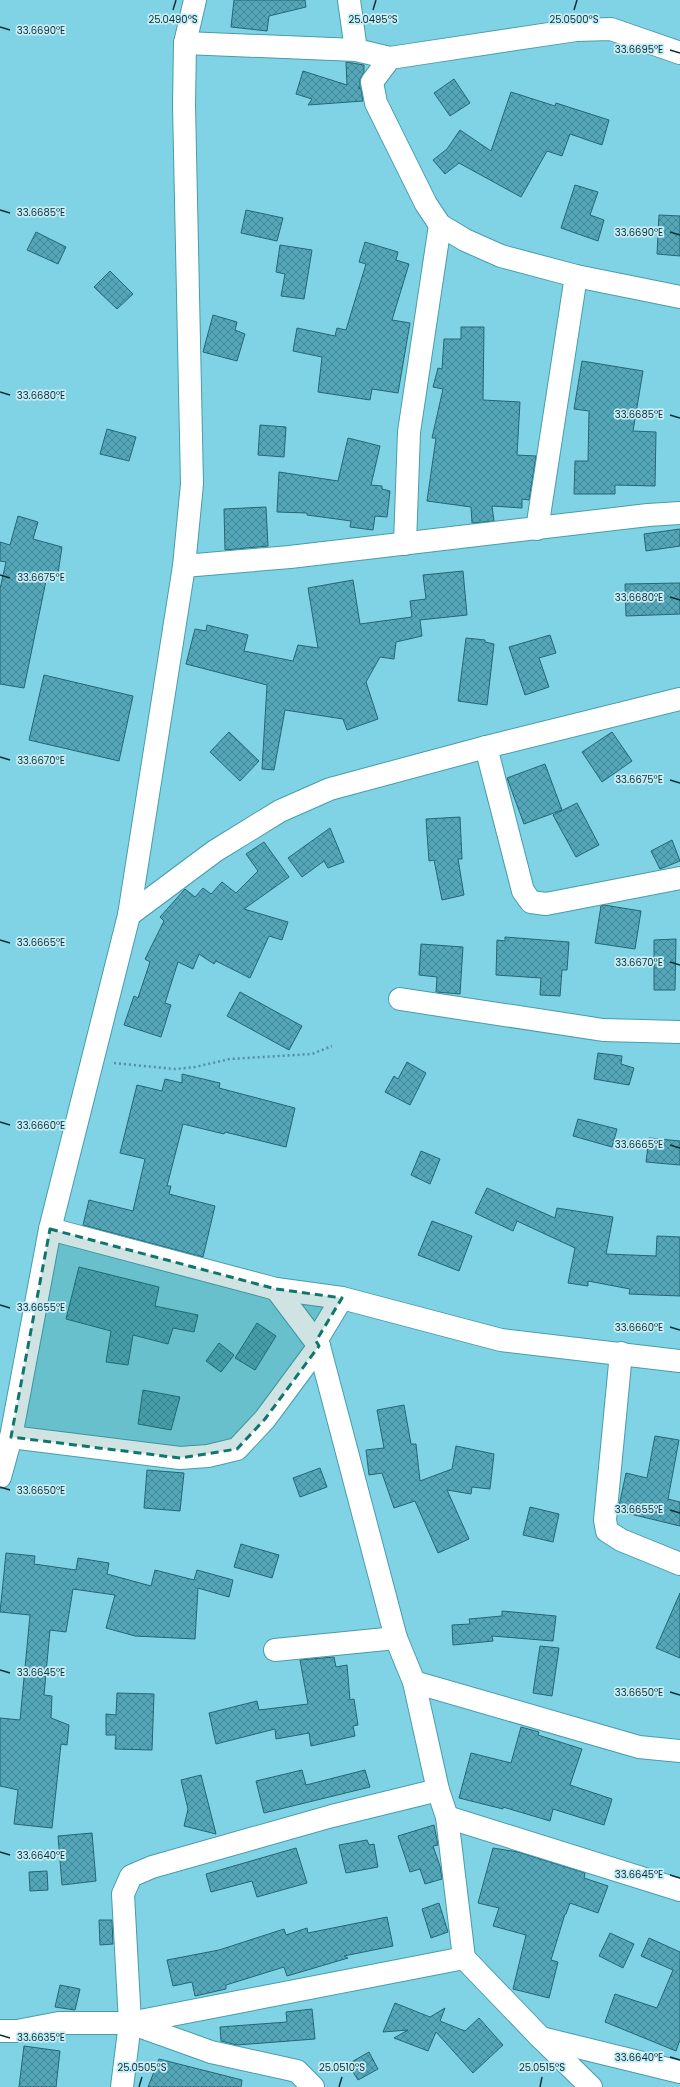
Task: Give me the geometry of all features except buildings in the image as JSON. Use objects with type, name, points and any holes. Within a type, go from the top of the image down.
[{"type":"street","points":[[0,1477],[10,1437],[50,1229],[129,915],[184,566],[192,484],[184,105],[185,43],[195,0]]},
{"type":"street","points":[[349,0],[356,50]]},
{"type":"street","points":[[185,43],[356,50],[390,58],[576,30],[611,29],[680,53]]},
{"type":"street","points":[[390,58],[372,82],[376,103],[426,204],[440,225],[465,240],[501,256],[576,276],[680,297]]},
{"type":"street","points":[[405,544],[409,432],[440,225]]},
{"type":"street","points":[[537,529],[576,276]]},
{"type":"street","points":[[184,566],[290,557],[648,515],[680,514]]},
{"type":"street","points":[[129,915],[215,851],[280,811],[330,789],[486,747],[680,699]]},
{"type":"street","points":[[486,747],[523,891],[531,902],[546,904],[680,878]]},
{"type":"street","points":[[400,999],[603,1030],[680,1032]]},
{"type":"street","points":[[50,1229],[276,1289],[342,1298],[501,1340],[680,1361]]},
{"type":"street","points":[[276,1289],[318,1344],[396,1638],[414,1682],[438,1790],[446,1817],[464,1958],[540,2038],[591,2087]]},
{"type":"street","points":[[10,1437],[180,1458],[208,1456],[237,1449],[265,1419],[318,1344],[342,1298]]},
{"type":"street","points":[[621,1353],[605,1520],[607,1531],[621,1540],[680,1564]]},
{"type":"street","points":[[275,1650],[396,1638]]},
{"type":"street","points":[[414,1682],[640,1747],[680,1751]]},
{"type":"street","points":[[122,2087],[130,2023],[123,1894],[131,1876],[152,1867],[332,1816],[438,1790]]},
{"type":"street","points":[[446,1817],[680,1890]]},
{"type":"street","points":[[0,2031],[17,2031],[59,2023],[130,2023],[464,1958]]},
{"type":"street","points":[[130,2023],[211,2052],[297,2071],[313,2087]]},
{"type":"street","points":[[540,2038],[680,2072]]},
{"type":"path","points":[[92,1061],[175,1069],[195,1067],[230,1059],[312,1054],[332,1046]]},
{"type":"highlighted area","points":[[50,1229],[276,1289],[342,1298],[316,1341],[319,1346],[265,1419],[237,1449],[180,1458],[11,1437]]}]
